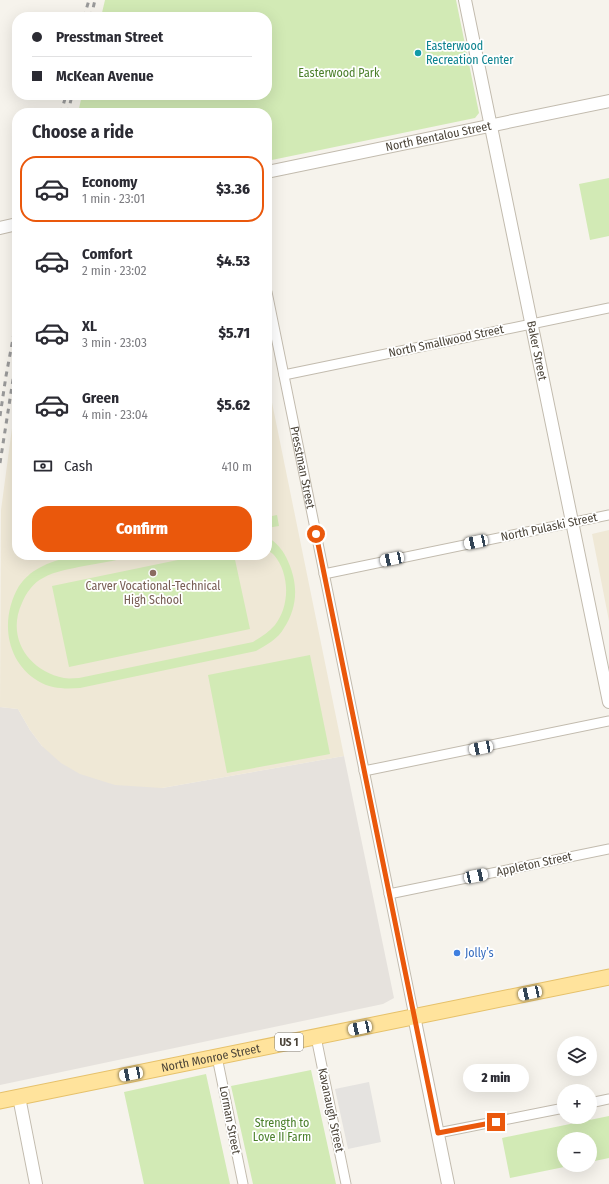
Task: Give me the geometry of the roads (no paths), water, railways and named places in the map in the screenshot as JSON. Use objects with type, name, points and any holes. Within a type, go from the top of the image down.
[{"type":"main road","name":"North Monroe Street","points":[[0,1101],[609,977]]},
{"type":"street","name":"Baker Street","points":[[464,0],[609,702]]},
{"type":"street","name":"North Bentalou Street","points":[[272,171],[609,101]]},
{"type":"street","name":"North Smallwood Street","points":[[284,375],[609,308]]},
{"type":"street","name":"Presstman Street","points":[[272,316],[448,1184]]},
{"type":"street","name":"North Pulaski Street","points":[[324,574],[609,515]]},
{"type":"street","points":[[364,771],[609,721]]},
{"type":"street","name":"Appleton Street","points":[[389,894],[609,849]]},
{"type":"street","name":"Kavanaugh Street","points":[[316,1037],[346,1184]]},
{"type":"street","name":"Lorman Street","points":[[218,1056],[243,1184]]},
{"type":"street","points":[[19,1097],[36,1184]]},
{"type":"street","points":[[597,1102],[609,1099]]},
{"type":"street","points":[[438,1133],[557,1109]]},
{"type":"railway","points":[[85,12],[89,0]]},
{"type":"railway","points":[[92,12],[95,0]]},
{"type":"railway","points":[[62,108],[65,100]]},
{"type":"railway","points":[[69,108],[71,100]]},
{"type":"railway","points":[[0,416],[12,344]]},
{"type":"railway","points":[[0,463],[12,386]]},
{"type":"place","name":"Easterwood Recreation Center","points":[[418,53]]},
{"type":"place","name":"Carver Vocational-Technical High School","points":[[153,573]]},
{"type":"place","name":"Jolly’s","points":[[457,953]]},
{"type":"park label","name":"Easterwood Park","points":[[339,73]]},
{"type":"park label","name":"Strength to Love II Farm","points":[[282,1130]]}]
